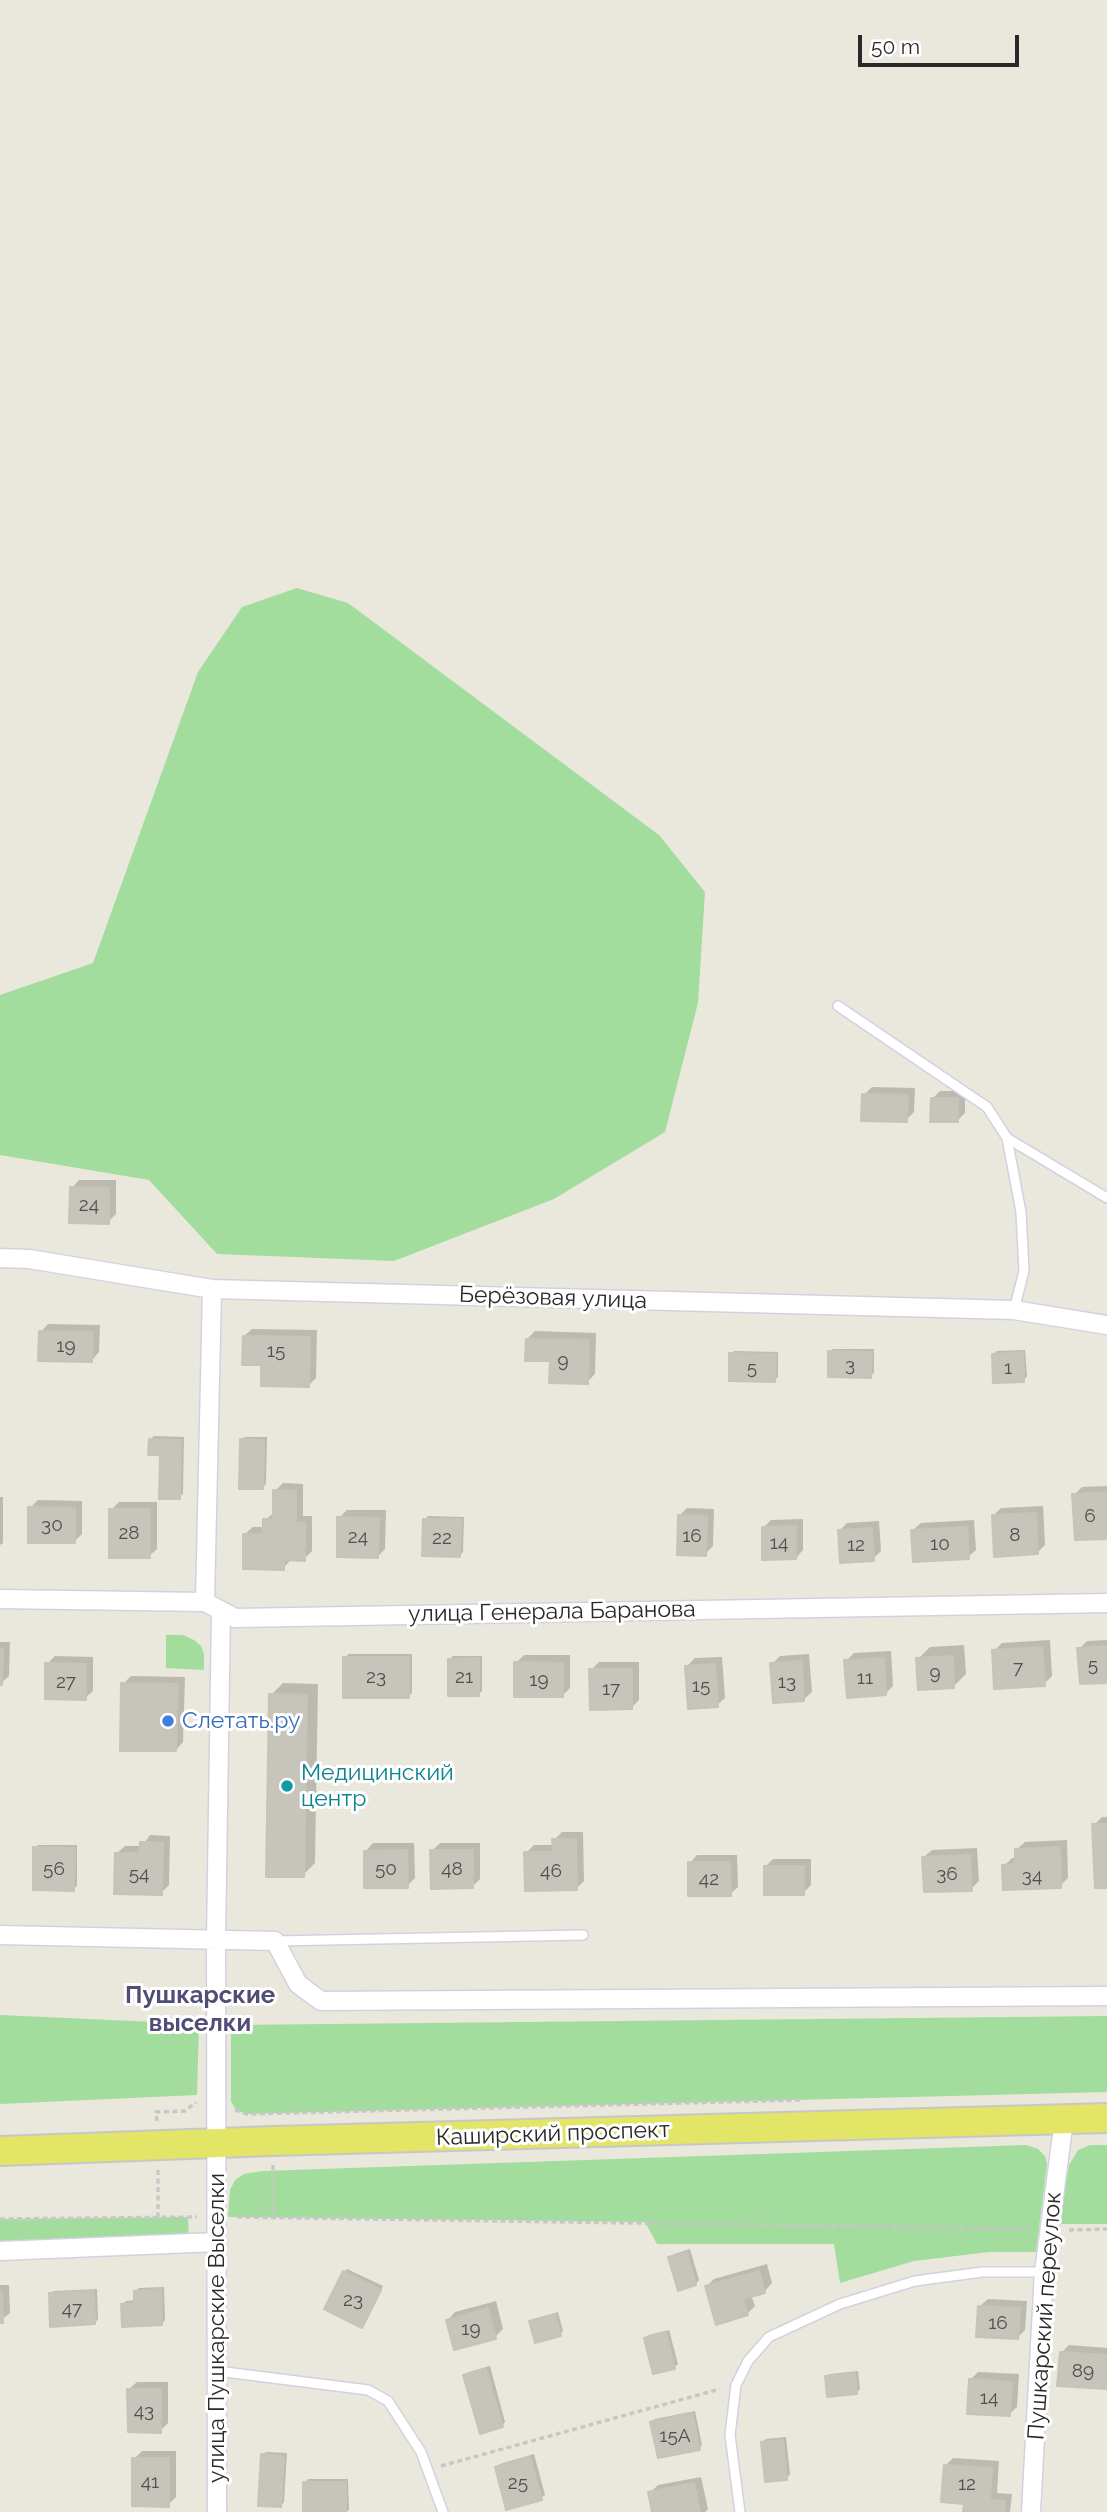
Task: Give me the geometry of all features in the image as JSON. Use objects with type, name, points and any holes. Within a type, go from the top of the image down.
[{"type":"main road","name":"Каширский проспект","points":[[0,2151],[1107,2118]]},
{"type":"street","name":"Берёзовая улица","points":[[0,1258],[29,1259],[212,1289],[1014,1310],[1107,1325]]},
{"type":"street","points":[[205,1602],[212,1289]]},
{"type":"street","name":"улица Генерала Баранова","points":[[0,1600],[205,1602],[235,1618],[1107,1603]]},
{"type":"street","name":"улица Пушкарские Выселки","points":[[217,2512],[216,1941],[221,1611]]},
{"type":"street","points":[[0,1935],[275,1941],[298,1984],[321,2001],[1107,1996]]},
{"type":"street","name":"Пушкарский переулок","points":[[1031,2512],[1044,2272],[1063,2120]]},
{"type":"street","points":[[0,2250],[217,2242]]},
{"type":"lane","points":[[838,1006],[988,1107],[1007,1138],[1021,1212],[1024,1271],[1014,1310]]},
{"type":"lane","points":[[1007,1138],[1107,1198]]},
{"type":"lane","points":[[275,1941],[583,1935]]},
{"type":"lane","points":[[740,2512],[730,2435],[736,2385],[748,2361],[769,2337],[840,2304],[915,2281],[982,2272],[1044,2272]]},
{"type":"lane","points":[[217,2371],[368,2390],[388,2401],[421,2452],[443,2512]]},
{"type":"path","points":[[0,2219],[217,2217],[1107,2229]]},
{"type":"path","points":[[427,2470],[736,2385]]},
{"type":"green space","points":[[297,588],[348,603],[659,835],[705,892],[698,1003],[665,1132],[554,1199],[394,1261],[217,1254],[149,1180],[0,1155],[0,995],[93,963],[198,672],[242,607]]},
{"type":"green space","points":[[166,1635],[183,1635],[201,1646],[204,1670],[166,1668]]},
{"type":"green space","points":[[0,2015],[199,2024],[197,2095],[0,2104]]},
{"type":"green space","points":[[1107,2016],[1107,2092],[247,2114],[236,2110],[231,2101],[231,2025]]},
{"type":"green space","points":[[1026,2145],[1038,2149],[1045,2156],[1047,2164],[1036,2252],[989,2252],[914,2261],[840,2283],[834,2244],[657,2244],[645,2222],[228,2217],[230,2190],[235,2180],[244,2174],[263,2171]]},
{"type":"green space","points":[[1090,2145],[1107,2145],[1107,2224],[1060,2224],[1069,2165],[1078,2150]]},
{"type":"green space","points":[[188,2217],[189,2242],[0,2251],[0,2219]]},
{"type":"building","points":[[862,1094],[908,1095],[907,1122],[861,1121]]},
{"type":"building","points":[[931,1098],[958,1098],[958,1122],[930,1122]]},
{"type":"building","points":[[70,1187],[109,1188],[109,1224],[69,1223]]},
{"type":"building","points":[[39,1331],[93,1332],[92,1362],[38,1361]]},
{"type":"building","points":[[243,1336],[310,1337],[309,1387],[261,1386],[261,1365],[242,1365]]},
{"type":"building","points":[[526,1339],[589,1340],[588,1384],[549,1383],[550,1361],[525,1361]]},
{"type":"building","points":[[828,1351],[872,1352],[871,1378],[828,1377]]},
{"type":"building","points":[[1023,1352],[1024,1382],[993,1383],[992,1354]]},
{"type":"building","points":[[729,1353],[776,1354],[775,1382],[729,1381]]},
{"type":"building","points":[[149,1439],[181,1440],[180,1499],[159,1499],[160,1455],[148,1455]]},
{"type":"building","points":[[240,1439],[264,1440],[263,1489],[239,1489]]},
{"type":"building","points":[[273,1490],[296,1491],[296,1523],[305,1523],[305,1561],[284,1560],[284,1570],[243,1569],[243,1534],[263,1534],[263,1519],[273,1519]]},
{"type":"building","points":[[1107,1492],[1107,1539],[1075,1540],[1072,1494]]},
{"type":"building","points":[[28,1507],[75,1508],[75,1543],[28,1543]]},
{"type":"building","points":[[109,1509],[150,1509],[150,1558],[109,1558]]},
{"type":"building","points":[[1036,1513],[1038,1554],[994,1557],[992,1515]]},
{"type":"building","points":[[678,1515],[707,1516],[706,1556],[677,1555]]},
{"type":"building","points":[[337,1517],[379,1518],[378,1558],[337,1557]]},
{"type":"building","points":[[423,1519],[461,1519],[460,1557],[422,1556]]},
{"type":"building","points":[[796,1526],[796,1559],[762,1560],[762,1527]]},
{"type":"building","points":[[967,1527],[969,1559],[913,1562],[911,1530]]},
{"type":"building","points":[[872,1528],[874,1561],[840,1563],[838,1530]]},
{"type":"building","points":[[1107,1646],[1107,1683],[1080,1684],[1077,1648]]},
{"type":"building","points":[[1042,1647],[1045,1686],[994,1689],[992,1650]]},
{"type":"building","points":[[0,1649],[3,1649],[2,1685],[0,1685]]},
{"type":"building","points":[[953,1656],[954,1688],[918,1690],[916,1658]]},
{"type":"building","points":[[343,1657],[409,1657],[409,1698],[343,1698]]},
{"type":"building","points":[[479,1658],[479,1696],[448,1696],[448,1659]]},
{"type":"building","points":[[884,1658],[886,1695],[847,1698],[844,1660]]},
{"type":"building","points":[[802,1661],[804,1701],[773,1703],[770,1663]]},
{"type":"building","points":[[514,1662],[563,1663],[563,1697],[514,1697]]},
{"type":"building","points":[[45,1663],[86,1664],[86,1700],[45,1699]]},
{"type":"building","points":[[715,1664],[718,1707],[688,1709],[685,1666]]},
{"type":"building","points":[[589,1669],[632,1669],[632,1709],[590,1710]]},
{"type":"building","points":[[121,1683],[178,1684],[176,1751],[120,1751]]},
{"type":"building","name":"Медицинский центр","points":[[269,1694],[307,1695],[304,1877],[266,1877]]},
{"type":"building","points":[[1092,1824],[1107,1824],[1107,1888],[1095,1888]]},
{"type":"building","points":[[552,1839],[576,1839],[577,1890],[525,1891],[524,1852],[553,1852]]},
{"type":"building","points":[[140,1842],[163,1843],[162,1895],[114,1894],[115,1853],[140,1853]]},
{"type":"building","points":[[33,1847],[75,1848],[74,1891],[33,1890]]},
{"type":"building","points":[[1060,1847],[1061,1888],[1003,1890],[1002,1865],[1015,1864],[1015,1849]]},
{"type":"building","points":[[407,1850],[408,1888],[364,1888],[364,1851]]},
{"type":"building","points":[[430,1850],[473,1850],[473,1888],[431,1889]]},
{"type":"building","points":[[970,1855],[972,1891],[924,1892],[922,1857]]},
{"type":"building","points":[[688,1862],[730,1862],[731,1896],[688,1896]]},
{"type":"building","points":[[764,1866],[804,1866],[804,1895],[764,1895]]},
{"type":"building","points":[[687,2252],[696,2285],[678,2291],[668,2257]]},
{"type":"building","points":[[343,2271],[381,2290],[362,2328],[324,2309]]},
{"type":"building","points":[[759,2271],[765,2293],[743,2299],[748,2315],[716,2325],[705,2286]]},
{"type":"building","points":[[161,2289],[162,2325],[122,2327],[121,2304],[134,2303],[134,2291]]},
{"type":"building","points":[[94,2291],[95,2324],[50,2327],[49,2293]]},
{"type":"building","points":[[2,2292],[3,2323],[0,2323]]},
{"type":"building","points":[[978,2306],[1020,2308],[1018,2339],[976,2337]]},
{"type":"building","points":[[488,2308],[496,2339],[454,2350],[446,2320]]},
{"type":"building","points":[[555,2314],[561,2336],[535,2343],[529,2321]]},
{"type":"building","points":[[666,2332],[675,2369],[653,2374],[644,2338]]},
{"type":"building","points":[[1060,2352],[1107,2355],[1107,2389],[1057,2386]]},
{"type":"building","points":[[486,2369],[503,2427],[480,2434],[463,2375]]},
{"type":"building","points":[[855,2373],[857,2394],[827,2397],[825,2376]]},
{"type":"building","points":[[969,2379],[1012,2382],[1010,2416],[967,2414]]},
{"type":"building","points":[[127,2389],[161,2389],[161,2433],[128,2432]]},
{"type":"building","points":[[692,2413],[700,2450],[658,2458],[650,2422]]},
{"type":"building","points":[[783,2440],[787,2480],[765,2482],[761,2442]]},
{"type":"building","points":[[261,2454],[284,2456],[281,2507],[258,2506]]},
{"type":"building","points":[[530,2457],[542,2500],[506,2510],[495,2467]]},
{"type":"building","points":[[132,2458],[169,2458],[169,2507],[132,2506]]},
{"type":"building","points":[[944,2465],[992,2468],[990,2500],[1005,2501],[1004,2512],[963,2512],[964,2504],[941,2502]]},
{"type":"building","points":[[303,2482],[346,2482],[346,2512],[303,2512]]},
{"type":"building","points":[[694,2483],[700,2512],[652,2512],[648,2492]]},
{"type":"place","name":"Слетать.ру","points":[[168,1721]]},
{"type":"place","name":"Медицинский центр","points":[[287,1786]]},
{"type":"district","name":"Пушкарские выселки","points":[[200,2010]]}]
